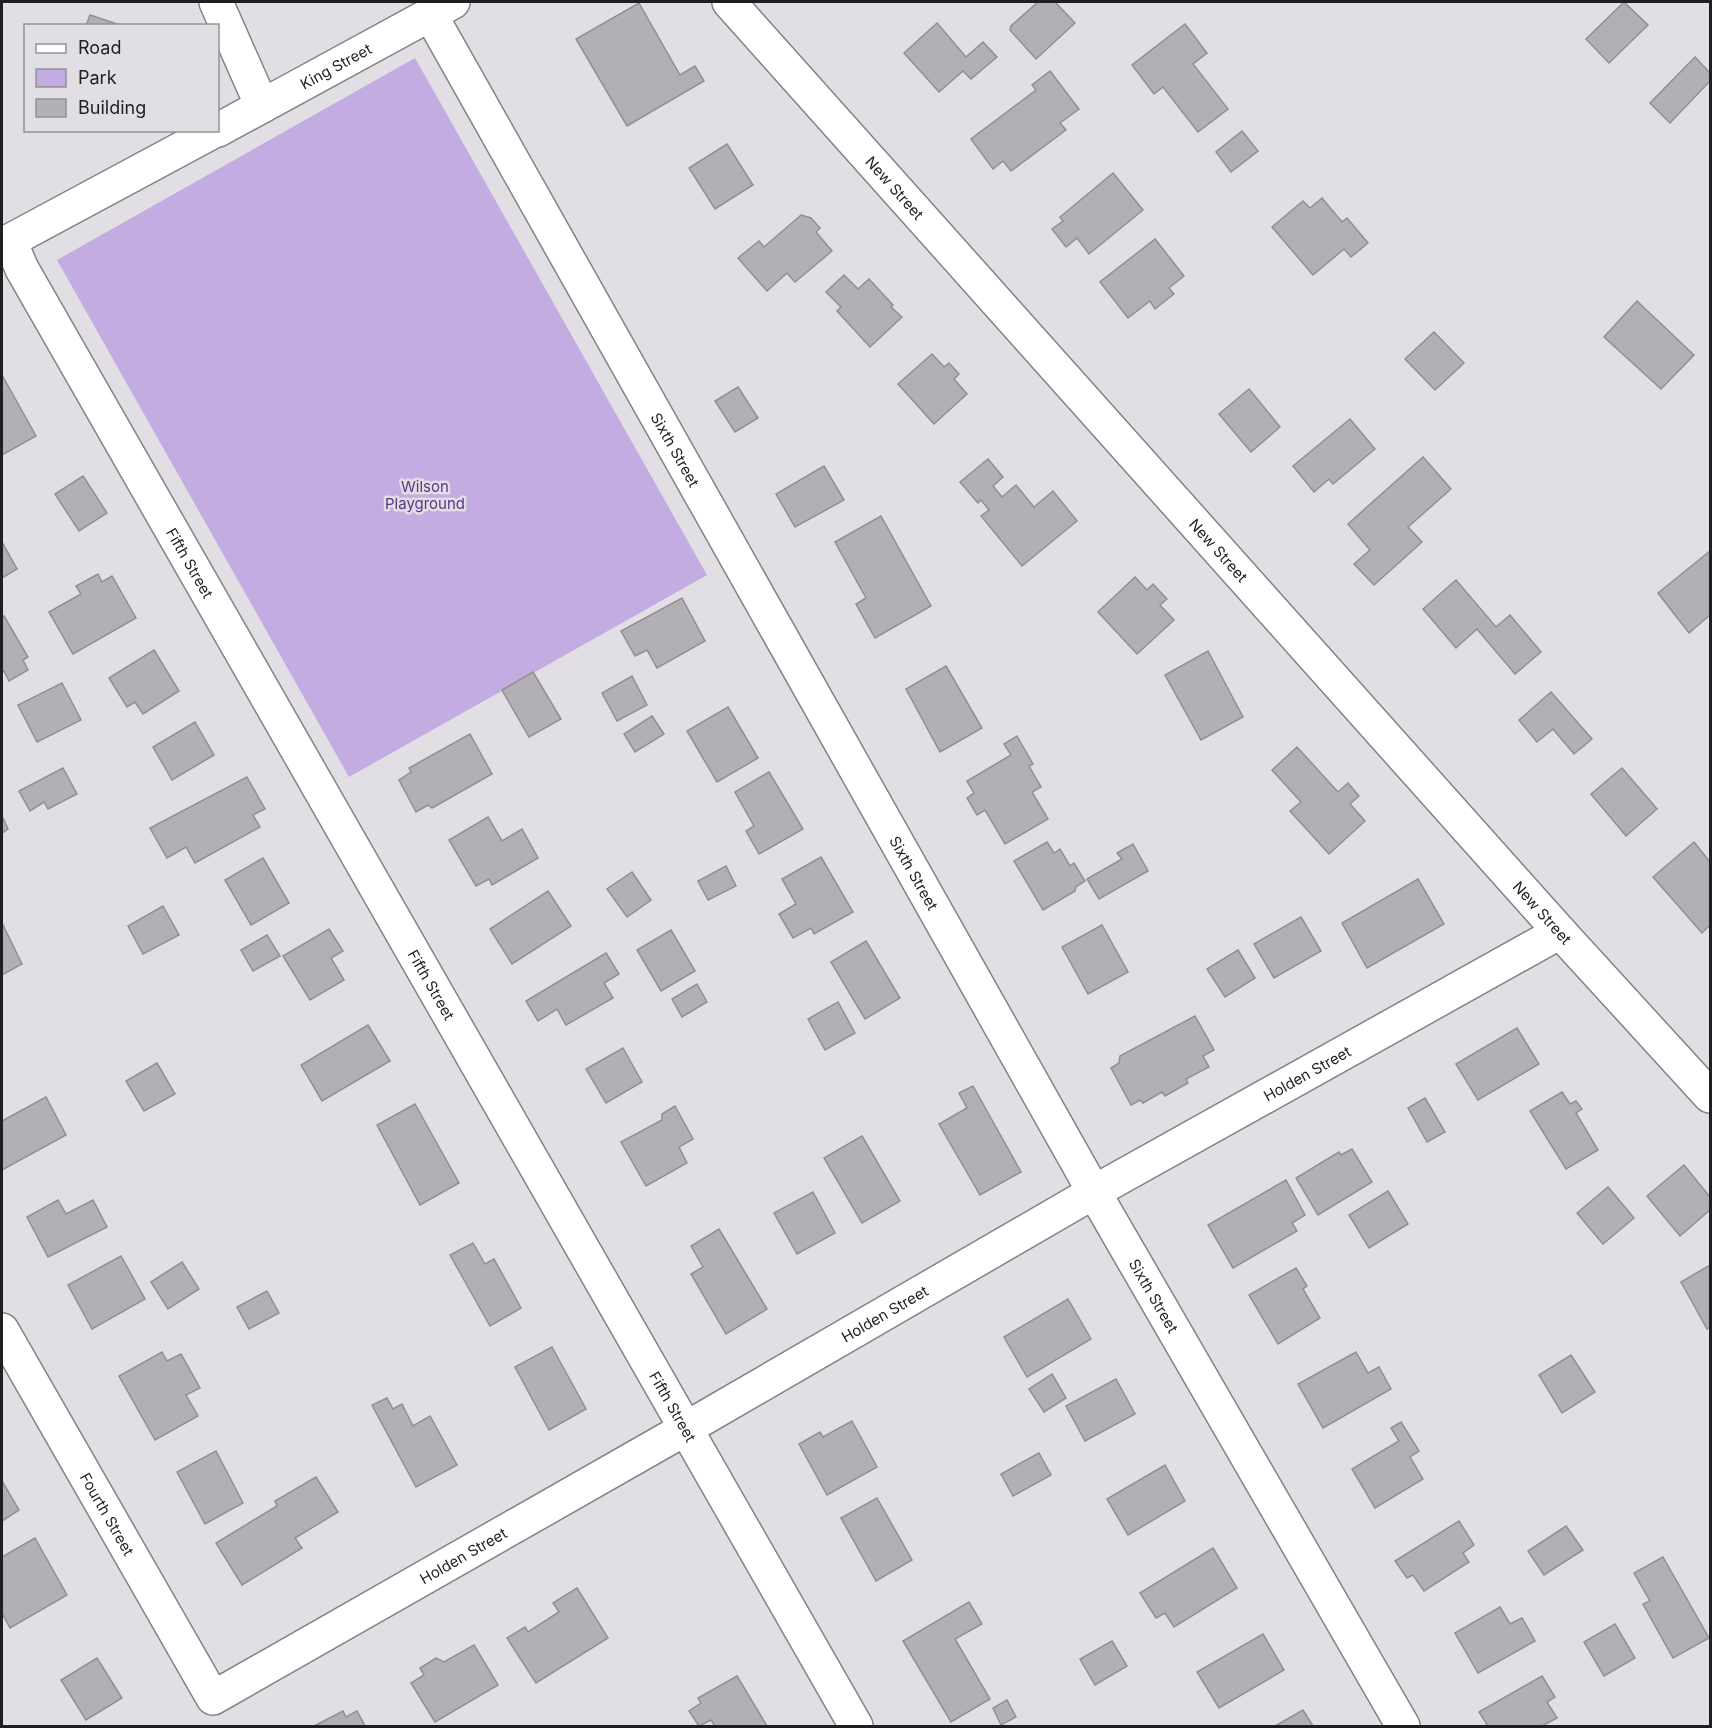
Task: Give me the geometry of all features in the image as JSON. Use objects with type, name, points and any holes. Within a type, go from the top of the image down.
[{"type":"street","points":[[216,2],[262,106]]},
{"type":"street","name":"New Street","points":[[729,2],[1560,932],[1710,1096]]},
{"type":"street","name":"King Street","points":[[219,129],[441,8]]},
{"type":"street","name":"Sixth Street","points":[[441,8],[1094,1192],[1403,1726]]},
{"type":"street","name":"King Street","points":[[6,243],[213,132]]},
{"type":"street","name":"Fifth Street","points":[[6,243],[856,1726]]},
{"type":"street","name":"Holden Street","points":[[213,1698],[685,1430],[1094,1192],[1560,932]]},
{"type":"street","name":"Fourth Street","points":[[2,1330],[213,1698]]},
{"type":"green space","name":"Wilson Playground","points":[[415,58],[707,575],[349,777],[57,260]]},
{"type":"building","points":[[1038,2],[1055,2],[1075,23],[1036,59],[1010,30],[1011,26]]},
{"type":"building","points":[[1624,2],[1648,25],[1609,63],[1586,39]]},
{"type":"building","points":[[639,3],[680,75],[695,66],[704,81],[627,126],[576,39]]},
{"type":"building","points":[[90,15],[117,24],[87,24]]},
{"type":"building","points":[[937,23],[966,57],[983,42],[997,57],[971,79],[963,71],[939,92],[904,53]]},
{"type":"building","points":[[1185,24],[1207,53],[1193,64],[1228,109],[1198,132],[1163,87],[1154,94],[1132,65]]},
{"type":"building","points":[[1695,57],[1710,73],[1710,81],[1670,123],[1650,103]]},
{"type":"building","points":[[1050,71],[1079,109],[1060,123],[1066,130],[1011,171],[1003,161],[993,169],[971,139],[1036,90],[1032,85]]},
{"type":"building","points":[[1242,131],[1258,151],[1231,172],[1216,152]]},
{"type":"building","points":[[727,144],[753,185],[715,209],[689,168]]},
{"type":"building","points":[[1113,173],[1143,210],[1089,254],[1077,238],[1066,247],[1052,229],[1063,221],[1060,217]]},
{"type":"building","points":[[1322,198],[1342,222],[1347,218],[1368,243],[1351,257],[1344,249],[1313,275],[1272,227],[1303,201],[1310,208]]},
{"type":"building","points":[[801,215],[811,218],[820,228],[816,232],[832,251],[795,282],[787,273],[767,291],[738,258],[759,241],[764,247]]},
{"type":"building","points":[[1155,239],[1184,276],[1169,288],[1174,294],[1155,309],[1150,301],[1128,318],[1100,282]]},
{"type":"building","points":[[844,275],[858,289],[869,279],[902,317],[870,347],[837,311],[841,307],[826,292]]},
{"type":"building","points":[[1637,301],[1694,355],[1661,389],[1604,337]]},
{"type":"building","points":[[1434,332],[1464,363],[1435,390],[1405,359]]},
{"type":"building","points":[[932,354],[944,367],[949,363],[959,374],[954,379],[967,394],[934,424],[898,384]]},
{"type":"building","points":[[2,375],[36,436],[2,455]]},
{"type":"building","points":[[738,387],[758,418],[735,432],[715,401]]},
{"type":"building","points":[[1249,389],[1280,427],[1251,452],[1219,414]]},
{"type":"building","points":[[1350,419],[1375,449],[1333,484],[1329,479],[1314,492],[1293,466]]},
{"type":"building","points":[[1423,457],[1451,489],[1408,527],[1422,542],[1374,585],[1354,564],[1370,550],[1348,524]]},
{"type":"building","points":[[988,459],[1003,477],[993,486],[1002,497],[1016,485],[1034,507],[1053,491],[1077,521],[1022,566],[981,516],[989,510],[981,500],[978,503],[960,482]]},
{"type":"building","points":[[824,466],[844,500],[795,527],[776,494]]},
{"type":"building","points":[[83,476],[107,513],[79,531],[55,494]]},
{"type":"building","points":[[881,516],[931,606],[875,638],[856,604],[866,598],[835,542]]},
{"type":"building","points":[[2,542],[17,569],[2,578]]},
{"type":"building","points":[[1710,551],[1710,615],[1689,633],[1658,593]]},
{"type":"building","points":[[98,574],[102,582],[112,576],[136,618],[73,654],[49,612],[81,594],[76,586]]},
{"type":"building","points":[[1135,577],[1147,590],[1153,584],[1167,599],[1160,605],[1174,620],[1137,654],[1098,612]]},
{"type":"building","points":[[1456,580],[1496,627],[1510,615],[1541,652],[1515,674],[1477,629],[1456,648],[1423,609]]},
{"type":"building","points":[[682,598],[705,641],[657,668],[647,650],[635,656],[621,631]]},
{"type":"building","points":[[4,616],[28,657],[23,660],[28,670],[9,681],[4,671],[2,673],[2,618]]},
{"type":"building","points":[[154,650],[179,691],[143,714],[135,702],[127,707],[109,678]]},
{"type":"building","points":[[1208,651],[1243,717],[1201,740],[1165,675]]},
{"type":"building","points":[[946,666],[982,728],[940,752],[906,689]]},
{"type":"building","points":[[533,672],[561,719],[529,737],[502,690]]},
{"type":"building","points":[[632,676],[647,705],[617,721],[602,693]]},
{"type":"building","points":[[62,683],[81,720],[37,742],[18,705]]},
{"type":"building","points":[[1551,692],[1592,739],[1574,754],[1553,729],[1537,742],[1519,720]]},
{"type":"building","points":[[728,707],[758,758],[717,782],[687,731]]},
{"type":"building","points":[[652,716],[664,734],[635,752],[624,734]]},
{"type":"building","points":[[195,722],[214,755],[172,780],[153,747]]},
{"type":"building","points":[[470,734],[492,774],[432,808],[428,805],[416,812],[399,780],[411,772],[409,768]]},
{"type":"building","points":[[1017,736],[1033,764],[1029,766],[1041,787],[1032,792],[1048,819],[1005,844],[985,810],[977,815],[967,798],[974,793],[967,781],[1011,755],[1004,744]]},
{"type":"building","points":[[1297,747],[1338,792],[1348,783],[1359,796],[1350,804],[1365,821],[1329,854],[1290,811],[1301,802],[1272,770]]},
{"type":"building","points":[[63,768],[77,794],[48,809],[44,802],[30,811],[19,791]]},
{"type":"building","points":[[1622,768],[1657,809],[1626,836],[1591,794]]},
{"type":"building","points":[[769,772],[803,829],[759,854],[746,831],[754,826],[735,792]]},
{"type":"building","points":[[247,777],[265,809],[253,815],[260,827],[195,863],[186,847],[167,858],[150,828]]},
{"type":"building","points":[[2,816],[8,829],[2,833]]},
{"type":"building","points":[[488,817],[502,841],[522,829],[538,858],[492,885],[489,879],[476,886],[449,840]]},
{"type":"building","points":[[1047,842],[1054,853],[1060,849],[1070,866],[1074,863],[1085,881],[1076,887],[1075,891],[1043,910],[1014,861]]},
{"type":"building","points":[[1694,842],[1710,862],[1710,925],[1702,933],[1653,877]]},
{"type":"building","points":[[1133,844],[1148,871],[1099,899],[1087,879],[1122,859],[1117,853]]},
{"type":"building","points":[[821,857],[853,912],[814,934],[811,928],[793,938],[779,914],[796,904],[782,879]]},
{"type":"building","points":[[263,858],[289,903],[251,925],[225,880]]},
{"type":"building","points":[[726,866],[736,886],[708,900],[698,881]]},
{"type":"building","points":[[632,872],[651,900],[627,917],[607,889]]},
{"type":"building","points":[[1418,879],[1444,924],[1367,968],[1342,923]]},
{"type":"building","points":[[548,891],[571,926],[512,964],[490,929]]},
{"type":"building","points":[[163,906],[179,935],[143,954],[128,926]]},
{"type":"building","points":[[1301,917],[1321,951],[1274,978],[1254,944]]},
{"type":"building","points":[[2,923],[22,964],[2,975]]},
{"type":"building","points":[[1102,925],[1128,972],[1088,994],[1062,947]]},
{"type":"building","points":[[329,929],[343,951],[331,958],[344,980],[310,1000],[283,956]]},
{"type":"building","points":[[671,930],[695,971],[661,991],[637,950]]},
{"type":"building","points":[[267,935],[280,956],[253,971],[241,950]]},
{"type":"building","points":[[866,941],[900,998],[865,1019],[831,962]]},
{"type":"building","points":[[1238,950],[1255,978],[1225,997],[1207,969]]},
{"type":"building","points":[[606,953],[619,974],[604,983],[613,998],[566,1025],[557,1009],[538,1021],[526,1001]]},
{"type":"building","points":[[697,984],[707,1002],[682,1017],[672,999]]},
{"type":"building","points":[[838,1002],[855,1033],[825,1050],[808,1019]]},
{"type":"building","points":[[1195,1016],[1214,1050],[1203,1056],[1209,1067],[1186,1079],[1188,1083],[1165,1096],[1162,1092],[1143,1103],[1140,1100],[1131,1105],[1111,1068],[1119,1063],[1120,1056]]},
{"type":"building","points":[[368,1025],[390,1061],[322,1101],[301,1065]]},
{"type":"building","points":[[1517,1028],[1539,1064],[1478,1100],[1456,1064]]},
{"type":"building","points":[[623,1048],[642,1082],[606,1103],[586,1069]]},
{"type":"building","points":[[157,1063],[175,1094],[144,1111],[126,1081]]},
{"type":"building","points":[[973,1086],[1021,1172],[980,1195],[939,1124],[967,1108],[959,1093]]},
{"type":"building","points":[[1562,1092],[1570,1104],[1576,1101],[1582,1109],[1576,1113],[1598,1150],[1566,1169],[1530,1111]]},
{"type":"building","points":[[46,1097],[66,1135],[2,1170],[2,1121]]},
{"type":"building","points":[[1425,1098],[1445,1132],[1427,1142],[1408,1108]]},
{"type":"building","points":[[415,1104],[459,1183],[420,1205],[377,1125]]},
{"type":"building","points":[[675,1106],[693,1139],[679,1147],[687,1163],[646,1186],[621,1142],[662,1120],[662,1114]]},
{"type":"building","points":[[862,1136],[900,1201],[862,1223],[824,1158]]},
{"type":"building","points":[[1352,1149],[1372,1182],[1318,1215],[1296,1178],[1339,1152],[1341,1155]]},
{"type":"building","points":[[1684,1165],[1710,1197],[1710,1210],[1680,1236],[1647,1196]]},
{"type":"building","points":[[1286,1180],[1305,1215],[1292,1223],[1297,1231],[1233,1268],[1208,1225]]},
{"type":"building","points":[[1608,1187],[1634,1218],[1603,1244],[1577,1213]]},
{"type":"building","points":[[1388,1191],[1408,1224],[1369,1248],[1349,1215]]},
{"type":"building","points":[[813,1192],[835,1233],[797,1254],[774,1213]]},
{"type":"building","points":[[58,1200],[66,1214],[93,1200],[107,1227],[48,1257],[27,1217]]},
{"type":"building","points":[[719,1229],[767,1309],[726,1334],[691,1274],[703,1267],[691,1246]]},
{"type":"building","points":[[473,1243],[485,1264],[494,1259],[521,1308],[490,1326],[450,1255]]},
{"type":"building","points":[[121,1256],[145,1299],[92,1329],[68,1285]]},
{"type":"building","points":[[182,1262],[199,1289],[168,1309],[151,1282]]},
{"type":"building","points":[[1710,1265],[1710,1327],[1707,1329],[1681,1282]]},
{"type":"building","points":[[1296,1268],[1307,1286],[1303,1289],[1320,1318],[1278,1344],[1249,1295]]},
{"type":"building","points":[[267,1291],[279,1313],[249,1329],[237,1307]]},
{"type":"building","points":[[1068,1299],[1091,1339],[1027,1377],[1004,1337]]},
{"type":"building","points":[[552,1347],[586,1409],[549,1430],[515,1367]]},
{"type":"building","points":[[162,1352],[167,1361],[181,1354],[200,1388],[186,1395],[198,1416],[155,1440],[119,1376]]},
{"type":"building","points":[[1356,1352],[1368,1373],[1379,1367],[1391,1389],[1323,1428],[1298,1384]]},
{"type":"building","points":[[1571,1355],[1595,1392],[1562,1413],[1539,1375]]},
{"type":"building","points":[[1052,1374],[1066,1398],[1044,1412],[1029,1389]]},
{"type":"building","points":[[1116,1379],[1135,1414],[1085,1441],[1066,1406]]},
{"type":"building","points":[[387,1398],[393,1409],[402,1404],[413,1426],[430,1416],[457,1465],[416,1487],[372,1405]]},
{"type":"building","points":[[852,1421],[877,1467],[827,1495],[799,1444],[820,1432],[823,1437]]},
{"type":"building","points":[[1401,1422],[1419,1451],[1410,1457],[1423,1479],[1375,1508],[1352,1469],[1399,1441],[1391,1428]]},
{"type":"building","points":[[216,1451],[243,1503],[205,1524],[177,1472]]},
{"type":"building","points":[[1039,1453],[1051,1475],[1013,1496],[1001,1474]]},
{"type":"building","points":[[1165,1465],[1185,1501],[1128,1535],[1107,1499]]},
{"type":"building","points":[[316,1477],[338,1512],[295,1538],[302,1548],[242,1585],[216,1543],[277,1506],[275,1501]]},
{"type":"building","points":[[2,1481],[19,1510],[2,1521]]},
{"type":"building","points":[[877,1498],[912,1560],[876,1581],[841,1518]]},
{"type":"building","points":[[1459,1521],[1474,1545],[1463,1553],[1469,1562],[1424,1591],[1413,1575],[1407,1578],[1395,1561]]},
{"type":"building","points":[[1566,1526],[1583,1550],[1544,1575],[1528,1551]]},
{"type":"building","points":[[35,1538],[67,1595],[10,1628],[2,1613],[2,1557]]},
{"type":"building","points":[[1213,1548],[1237,1588],[1174,1627],[1165,1613],[1156,1618],[1140,1593]]},
{"type":"building","points":[[1663,1557],[1709,1638],[1673,1658],[1643,1604],[1650,1601],[1634,1573]]},
{"type":"building","points":[[577,1588],[608,1638],[536,1683],[507,1638],[525,1627],[528,1632],[559,1612],[553,1603]]},
{"type":"building","points":[[969,1602],[982,1624],[955,1639],[990,1699],[951,1722],[903,1641]]},
{"type":"building","points":[[1500,1607],[1510,1624],[1522,1618],[1535,1641],[1478,1673],[1455,1633]]},
{"type":"building","points":[[1615,1624],[1635,1658],[1604,1676],[1584,1642]]},
{"type":"building","points":[[1263,1634],[1284,1670],[1219,1708],[1197,1672]]},
{"type":"building","points":[[1112,1641],[1127,1666],[1095,1685],[1080,1659]]},
{"type":"building","points":[[474,1645],[498,1685],[435,1722],[411,1683],[424,1675],[420,1668],[436,1658],[444,1662]]},
{"type":"building","points":[[97,1658],[122,1698],[86,1720],[61,1680]]},
{"type":"building","points":[[737,1676],[767,1726],[715,1726],[711,1720],[699,1726],[689,1711],[701,1703],[698,1698]]},
{"type":"building","points":[[1542,1676],[1555,1697],[1547,1702],[1557,1718],[1542,1726],[1488,1726],[1479,1712]]},
{"type":"building","points":[[1007,1700],[1016,1717],[1001,1725],[993,1708]]},
{"type":"building","points":[[1303,1710],[1313,1726],[1275,1726]]},
{"type":"building","points":[[343,1711],[346,1717],[357,1711],[365,1726],[314,1726]]}]
